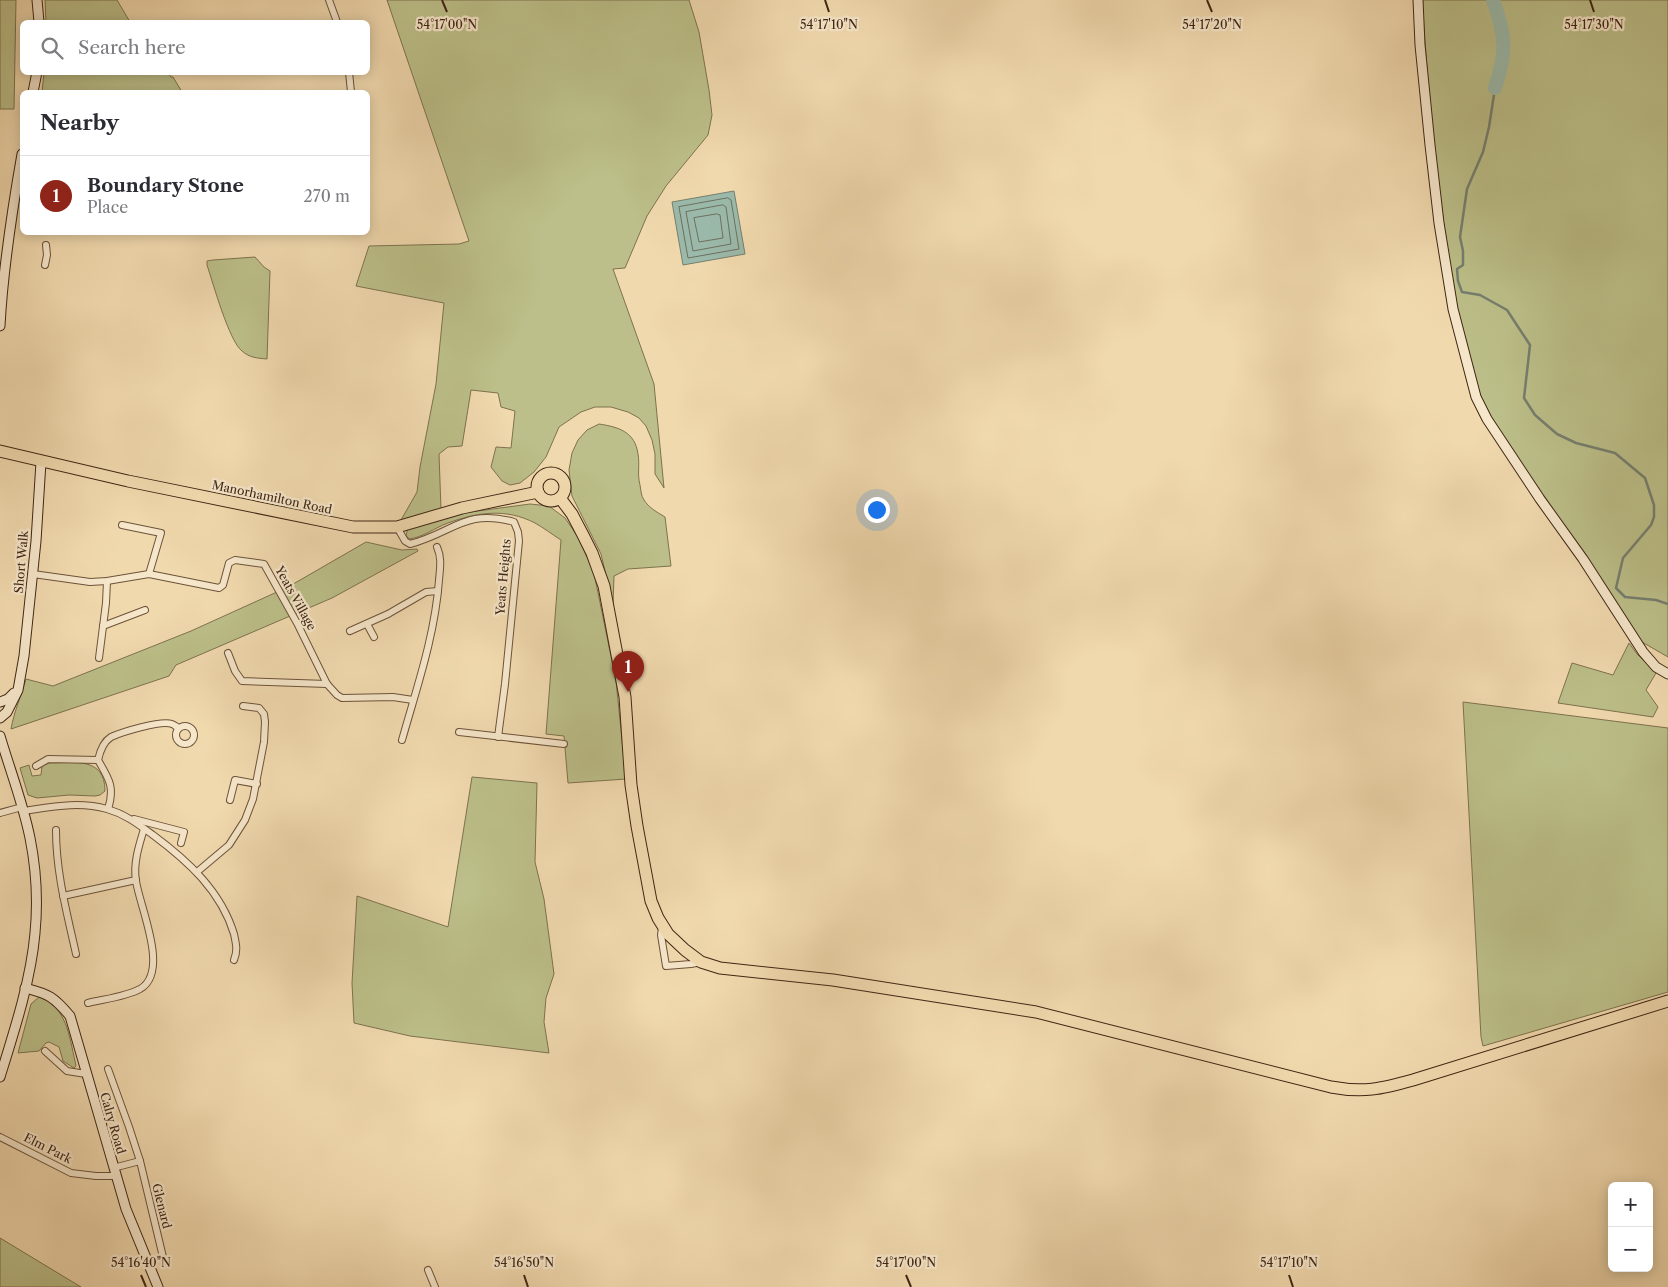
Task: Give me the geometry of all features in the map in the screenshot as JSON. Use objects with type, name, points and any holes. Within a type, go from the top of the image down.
[{"type":"highway","name":"Manorhamilton Road","points":[[0,451],[41,462],[353,527],[397,527],[462,508],[538,492]]},
{"type":"highway","points":[[556,474],[563,480],[564,492],[560,498],[552,501],[544,499],[538,492],[538,483],[543,476],[556,474]]},
{"type":"highway","points":[[560,498],[572,514],[583,535],[604,586],[625,697],[637,826],[651,901],[662,926],[668,934],[701,962],[720,968],[833,980],[1036,1012],[1331,1087],[1357,1091],[1413,1080],[1668,1001]]},
{"type":"street","points":[[37,0],[39,20]]},
{"type":"street","points":[[329,0],[336,20]]},
{"type":"street","points":[[1418,0],[1420,46],[1439,223],[1453,309],[1476,396],[1487,419],[1583,559],[1643,652],[1656,667],[1668,674]]},
{"type":"street","points":[[34,90],[37,75]]},
{"type":"street","points":[[349,75],[351,90]]},
{"type":"street","points":[[0,326],[7,243],[20,166]]},
{"type":"street","points":[[45,265],[46,245]]},
{"type":"street","name":"Short Walk","points":[[0,718],[7,712],[18,690],[24,656],[33,574],[41,462]]},
{"type":"street","name":"Yeats Heights","points":[[397,527],[405,542],[410,544],[420,542],[454,525],[482,517],[501,518],[514,522],[516,525],[519,541],[498,737]]},
{"type":"street","points":[[122,524],[160,532],[149,574]]},
{"type":"street","points":[[402,740],[429,650],[438,591],[441,555],[437,546]]},
{"type":"street","name":"Yeats Village","points":[[33,574],[90,582],[149,574],[219,588],[223,585],[229,563],[235,560],[264,564],[288,606],[327,684],[337,696],[342,698],[393,697],[413,700]]},
{"type":"street","points":[[99,658],[104,626],[107,581]]},
{"type":"street","points":[[350,631],[367,624],[426,592],[438,591]]},
{"type":"street","points":[[104,626],[145,610]]},
{"type":"street","points":[[367,624],[374,637]]},
{"type":"street","points":[[228,653],[235,671],[242,680],[327,684]]},
{"type":"street","points":[[0,702],[8,699],[18,690]]},
{"type":"street","points":[[197,872],[229,845],[245,820],[257,784],[266,722],[264,714],[259,708],[243,706]]},
{"type":"street","points":[[108,809],[112,788],[107,774],[98,760],[104,744],[111,738],[158,724],[172,724],[179,728]]},
{"type":"street","points":[[459,732],[564,744]]},
{"type":"street","points":[[0,736],[23,809],[30,840],[35,898],[35,933],[25,988],[0,1076]]},
{"type":"street","points":[[36,766],[48,759],[98,760]]},
{"type":"street","points":[[230,800],[235,780],[257,784]]},
{"type":"street","points":[[0,813],[72,805],[108,809],[132,819],[184,832],[181,843]]},
{"type":"street","points":[[132,819],[175,851],[197,872],[218,899],[230,923],[236,944],[237,952],[234,960]]},
{"type":"street","points":[[88,1003],[141,989],[151,978],[154,959],[136,880],[137,853],[144,829]]},
{"type":"street","points":[[56,830],[63,896],[76,954]]},
{"type":"street","points":[[63,896],[136,880]]},
{"type":"street","points":[[662,926],[661,934],[666,966],[701,962]]},
{"type":"street","name":"Calry Road","points":[[25,988],[42,992],[57,1000],[70,1016],[114,1172],[136,1235],[158,1287]]},
{"type":"street","points":[[45,1051],[67,1071],[86,1074]]},
{"type":"street","name":"Glenard","points":[[108,1069],[140,1161],[163,1257]]},
{"type":"street","name":"Elm Park","points":[[0,1137],[70,1173],[96,1176],[114,1172]]},
{"type":"street","points":[[114,1172],[140,1161]]},
{"type":"street","points":[[428,1270],[434,1287]]},
{"type":"green space","points":[[0,0],[16,0],[14,109],[0,109]]},
{"type":"green space","points":[[45,0],[117,0],[129,20],[46,20]]},
{"type":"green space","points":[[387,0],[689,0],[699,32],[709,90],[712,115],[708,135],[666,186],[647,216],[625,268],[613,269],[654,384],[664,488],[655,474],[655,454],[646,426],[639,418],[628,412],[611,407],[595,407],[581,412],[559,427],[546,457],[534,472],[520,483],[510,485],[502,481],[491,467],[496,447],[511,448],[515,411],[501,407],[498,393],[471,390],[462,446],[448,447],[439,454],[441,510],[401,520],[417,492],[436,384],[444,303],[356,286],[369,246],[459,244],[469,241]]},
{"type":"green space","points":[[1422,0],[1668,0],[1668,657],[1642,642],[1611,602],[1585,556],[1489,416],[1481,397],[1459,318],[1444,226],[1432,129]]},
{"type":"green space","points":[[44,75],[170,75],[173,77],[181,90],[42,90]]},
{"type":"green space","points":[[255,257],[270,271],[267,359],[248,355],[237,345],[222,311],[207,265],[207,261],[213,260]]},
{"type":"green space","points":[[599,424],[619,429],[633,440],[638,454],[642,497],[651,508],[665,517],[671,566],[628,569],[614,576],[613,605],[601,554],[572,496],[569,470],[572,453],[578,440],[587,430]]},
{"type":"green space","points":[[530,504],[549,506],[565,518],[578,537],[594,573],[616,681],[626,779],[568,783],[564,736],[546,734],[561,540],[524,518],[492,513],[459,519],[414,538],[409,539],[406,535],[408,529],[463,513]]},
{"type":"green space","points":[[366,542],[402,550],[417,549],[418,551],[332,598],[176,665],[169,676],[11,729],[26,679],[53,686],[191,631],[288,587]]},
{"type":"green space","points":[[1629,643],[1656,673],[1646,690],[1658,707],[1653,717],[1558,703],[1572,663],[1613,675]]},
{"type":"green space","points":[[1463,702],[1668,728],[1668,992],[1483,1046]]},
{"type":"green space","points":[[49,763],[77,763],[94,767],[100,772],[104,780],[105,791],[95,796],[69,795],[37,798],[28,795],[20,768],[29,765],[32,776],[41,775],[42,766]]},
{"type":"green space","points":[[472,777],[537,783],[535,862],[544,899],[554,974],[546,998],[544,1022],[549,1053],[410,1036],[354,1023],[352,983],[357,896],[448,927]]},
{"type":"green space","points":[[39,997],[56,1008],[65,1023],[76,1066],[74,1068],[63,1061],[59,1047],[49,1042],[39,1051],[18,1053],[31,1004]]},
{"type":"green space","points":[[0,1238],[81,1287],[0,1287]]},
{"type":"water","points":[[734,191],[745,254],[683,265],[672,202]]},
{"type":"waterway","points":[[1493,0],[1503,34],[1502,64],[1495,88]]},
{"type":"waterway","points":[[1495,88],[1483,152],[1467,189],[1460,237],[1463,265],[1457,269],[1458,281],[1462,292],[1480,295],[1507,310],[1530,345],[1524,398],[1535,415],[1557,434],[1576,443],[1615,453],[1645,478],[1654,505],[1654,517],[1651,525],[1623,558],[1616,588],[1625,597],[1656,600],[1668,604]]},
{"type":"place","name":"Boundary Stone","points":[[628,692]]}]
